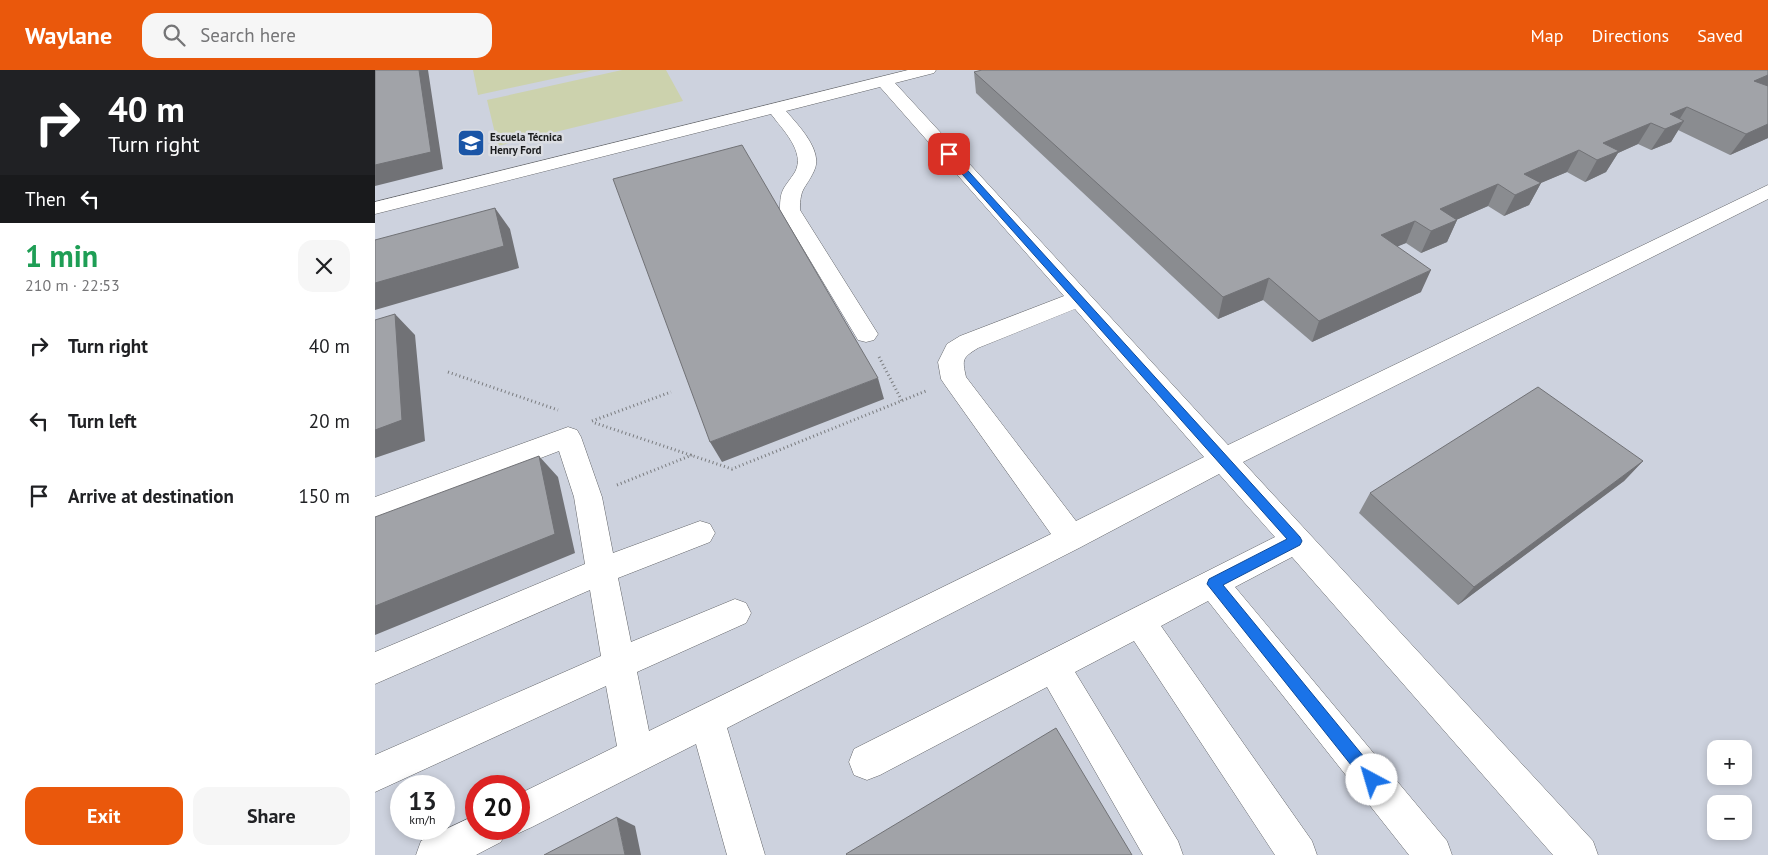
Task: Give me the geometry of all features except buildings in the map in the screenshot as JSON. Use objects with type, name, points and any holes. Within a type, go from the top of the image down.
[{"type":"lane","points":[[375,208],[928,70]]},
{"type":"lane","points":[[884,81],[1222,460],[1579,855]]},
{"type":"lane","points":[[775,108],[789,125],[807,153],[806,169],[790,194],[790,210],[866,334]]},
{"type":"lane","points":[[530,808],[1071,538],[1222,460],[1768,191]]},
{"type":"lane","points":[[1071,538],[954,379],[949,362],[956,350],[969,342],[1079,299]]},
{"type":"lane","points":[[375,509],[568,437],[588,497],[636,755]]},
{"type":"lane","points":[[375,668],[601,571],[700,533]]},
{"type":"lane","points":[[867,762],[1295,541]]},
{"type":"lane","points":[[1213,584],[1433,855]]},
{"type":"lane","points":[[375,774],[735,614]]},
{"type":"lane","points":[[1139,621],[1298,855]]},
{"type":"lane","points":[[1053,666],[1163,855]]},
{"type":"lane","points":[[707,720],[745,855]]},
{"type":"lane","points":[[435,855],[466,840]]},
{"type":"path","points":[[866,334],[902,400]]},
{"type":"path","points":[[588,497],[693,455],[731,469],[954,379]]},
{"type":"path","points":[[568,437],[591,421],[671,392]]},
{"type":"shaded area","points":[[375,70],[1768,70],[1768,855],[375,855]]},
{"type":"green space","points":[[473,70],[594,70],[478,95]]},
{"type":"green space","points":[[622,70],[666,70],[683,101],[498,146],[487,100]]},
{"type":"place","name":"Escuela Técnica Henry Ford","points":[[471,143]]},
{"type":"route","points":[[949,154],[1295,541],[1213,584],[1372,780]]}]
